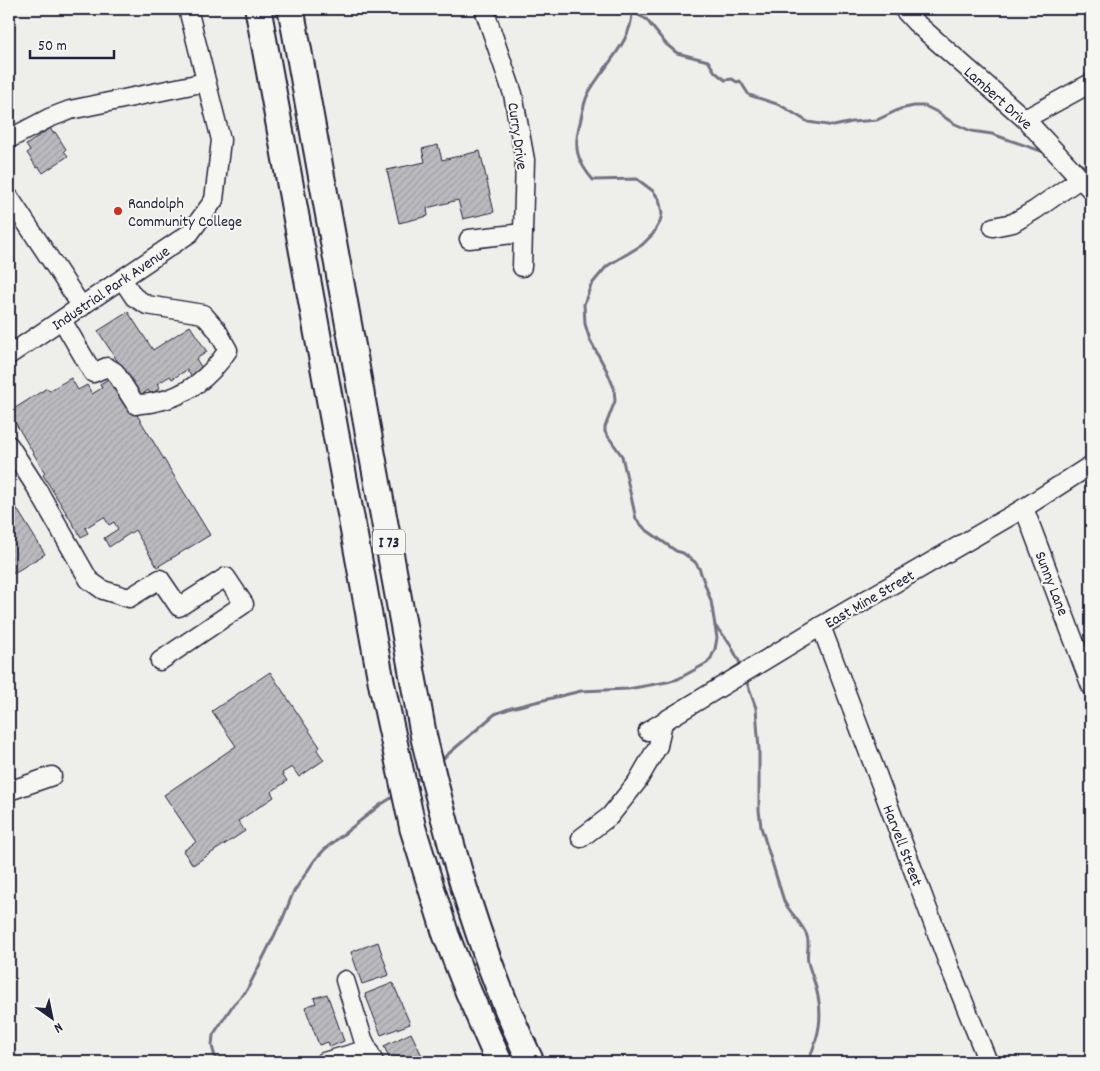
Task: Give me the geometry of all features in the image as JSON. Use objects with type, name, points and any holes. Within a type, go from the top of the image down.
[{"type":"highway","points":[[248,9],[265,49]]},
{"type":"highway","name":"I 73","points":[[258,9],[382,686],[413,829],[446,935],[499,1062]]},
{"type":"highway","name":"I 73","points":[[291,9],[424,738],[444,823],[468,898],[497,982],[531,1062]]},
{"type":"street","name":"Industrial Park Avenue","points":[[9,355],[190,233],[214,200],[220,140],[188,9]]},
{"type":"street","name":"Curry Drive","points":[[484,9],[513,94],[525,160],[522,267]]},
{"type":"street","name":"Lambert Drive","points":[[903,9],[915,22],[1025,119],[1086,184]]},
{"type":"street","points":[[9,139],[49,118],[70,110],[206,82]]},
{"type":"street","points":[[1025,119],[1091,83]]},
{"type":"street","points":[[993,226],[1012,224],[1086,184]]},
{"type":"street","points":[[9,197],[82,306]]},
{"type":"street","points":[[469,239],[523,233]]},
{"type":"street","points":[[62,320],[93,373],[107,367],[115,372],[136,405],[156,402],[184,393],[208,376],[228,350],[217,330],[203,314],[147,305],[134,297],[122,279]]},
{"type":"street","points":[[9,445],[89,580],[103,590],[129,598],[160,579],[179,606],[226,577],[244,604],[160,661]]},
{"type":"street","name":"East Mine Street","points":[[648,732],[821,626],[1024,508],[1091,465]]},
{"type":"street","name":"Sunny Lane","points":[[1024,508],[1088,666],[1091,686]]},
{"type":"street","name":"Harvell Street","points":[[821,626],[988,1062]]},
{"type":"street","points":[[581,838],[610,816],[637,782],[658,746],[663,722]]},
{"type":"street","points":[[9,791],[52,776]]},
{"type":"street","points":[[324,1062],[371,1056],[345,980]]},
{"type":"building","points":[[50,128],[53,133],[55,132],[66,149],[64,151],[68,156],[43,173],[39,167],[37,168],[27,153],[30,151],[26,145]]},
{"type":"building","points":[[438,145],[442,160],[480,151],[494,212],[463,219],[458,200],[427,208],[428,216],[399,223],[387,170],[425,162],[422,149]]},
{"type":"building","points":[[128,312],[153,350],[190,326],[207,352],[196,359],[202,368],[191,376],[187,370],[172,379],[170,376],[157,384],[160,388],[151,394],[148,390],[140,396],[98,331]]},
{"type":"building","points":[[71,378],[78,390],[87,385],[92,394],[102,388],[100,384],[108,379],[112,385],[117,382],[210,535],[157,567],[135,530],[109,547],[104,538],[118,529],[114,522],[109,525],[104,517],[85,528],[88,533],[81,537],[43,475],[45,473],[9,412],[47,388],[49,391]]},
{"type":"building","points":[[9,496],[45,554],[9,576]]},
{"type":"building","points":[[270,672],[320,747],[317,750],[324,760],[299,777],[292,767],[282,773],[287,781],[271,792],[274,797],[238,821],[245,831],[193,865],[183,851],[196,842],[164,795],[236,746],[212,711]]},
{"type":"building","points":[[378,942],[389,975],[362,984],[351,952]]},
{"type":"building","points":[[393,983],[410,1024],[381,1035],[365,994]]},
{"type":"building","points":[[327,994],[344,1041],[330,1047],[328,1042],[319,1045],[305,1007],[316,1003],[314,998]]},
{"type":"building","points":[[411,1033],[425,1062],[391,1062],[384,1046]]},
{"type":"waterway","points":[[440,761],[495,714],[511,708],[581,691],[628,689],[678,679],[707,663],[715,649],[717,638],[711,601],[699,568],[695,562],[683,553],[676,551],[645,529],[636,519],[622,456],[605,432],[605,427],[615,401],[614,388],[590,340],[585,324],[584,304],[591,285],[607,266],[642,245],[653,234],[660,222],[662,213],[659,199],[653,191],[637,179],[593,180],[583,167],[578,154],[578,132],[587,97],[623,43],[631,21],[632,9]]},
{"type":"waterway","points":[[632,12],[646,19],[666,44],[677,53],[708,61],[715,72],[725,80],[740,81],[749,95],[780,105],[808,122],[834,126],[877,120],[900,109],[925,106],[953,123],[971,131],[992,134],[1047,153]]},
{"type":"waterway","points":[[1076,163],[1091,169]]},
{"type":"waterway","points":[[715,626],[729,642],[742,667]]},
{"type":"waterway","points":[[746,680],[756,708],[761,827],[784,901],[807,936],[808,962],[820,1008],[819,1026],[808,1062]]},
{"type":"waterway","points":[[413,783],[424,774]]},
{"type":"waterway","points":[[220,1062],[215,1057],[212,1046],[213,1035],[233,1005],[247,990],[283,918],[293,893],[314,861],[325,849],[380,805],[396,795]]},
{"type":"place","name":"Randolph Community College","points":[[118,211]]}]
